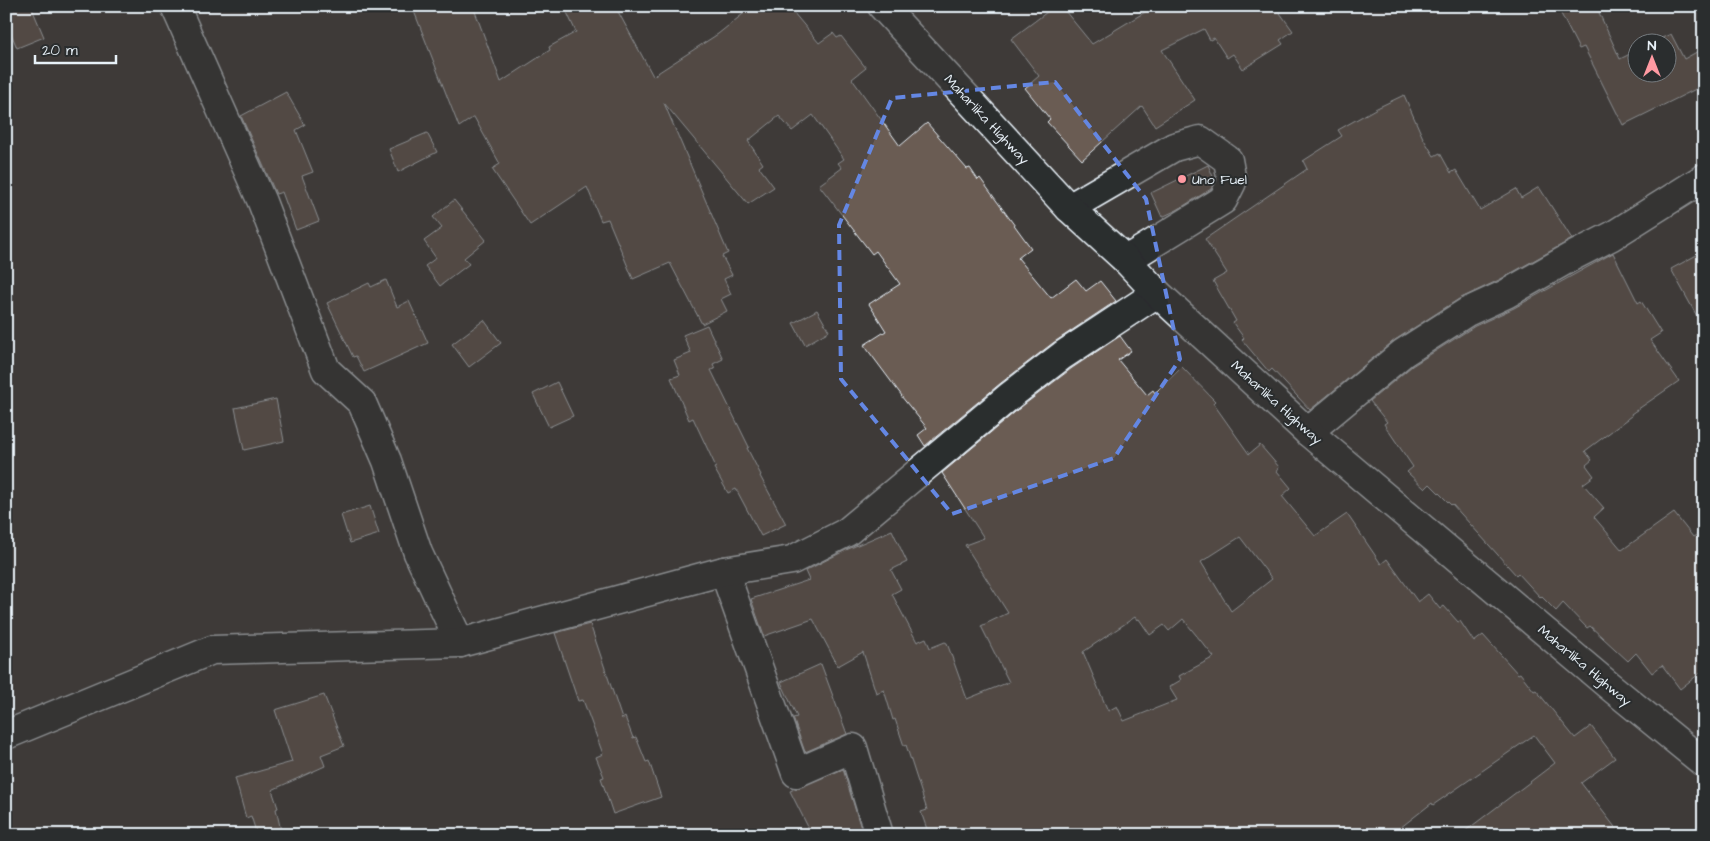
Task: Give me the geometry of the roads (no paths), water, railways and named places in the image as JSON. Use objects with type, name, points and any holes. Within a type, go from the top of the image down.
[{"type":"main road","points":[[175,6],[262,202],[326,370],[362,402],[387,460],[418,554],[460,643]]},
{"type":"main road","name":"Maharlika Highway","points":[[882,6],[1069,208],[1126,260],[1157,293],[1308,432],[1607,684],[1704,763]]},
{"type":"main road","points":[[1069,208],[1174,147],[1200,140],[1228,160],[1232,182],[1223,200],[1126,260]]},
{"type":"main road","points":[[1308,432],[1403,353],[1467,312],[1506,294],[1612,236],[1704,178]]},
{"type":"main road","points":[[6,735],[212,650],[460,643],[724,571],[792,560],[847,532],[1010,395],[1063,355],[1157,293]]},
{"type":"main road","points":[[724,571],[796,773],[853,748],[879,835]]},
{"type":"place","name":"Uno Fuel","points":[[1182,179]]}]
